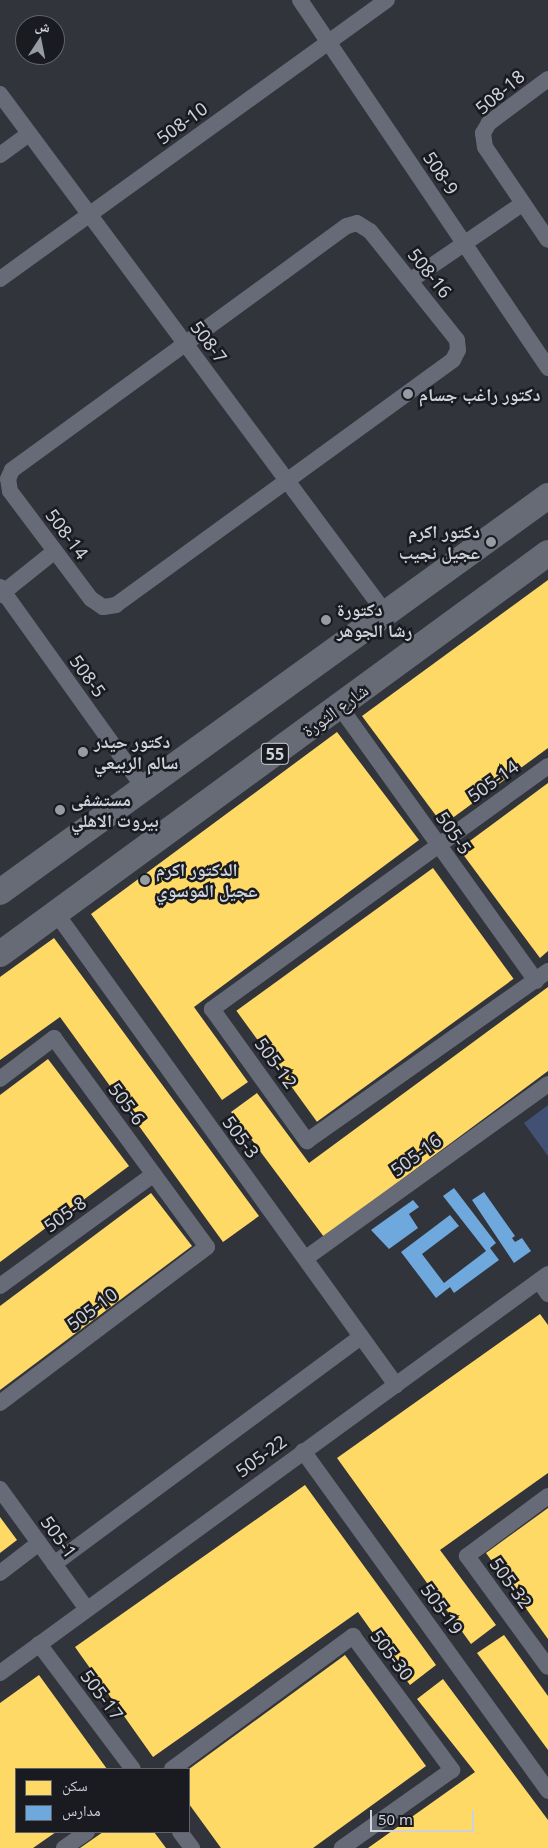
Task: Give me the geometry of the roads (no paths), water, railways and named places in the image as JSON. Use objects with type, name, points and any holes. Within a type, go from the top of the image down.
[{"type":"main road","points":[[0,892],[548,496]]},
{"type":"main road","name":"شارع الثورة","points":[[0,954],[548,554]]},
{"type":"street","name":"508-9","points":[[300,0],[548,368]]},
{"type":"street","name":"508-10","points":[[0,279],[387,0]]},
{"type":"street","name":"508-18","points":[[548,79],[489,123],[483,133],[485,146],[522,204],[548,240]]},
{"type":"street","name":"508-7","points":[[0,94],[386,614]]},
{"type":"street","points":[[0,155],[29,134]]},
{"type":"street","points":[[410,280],[465,245],[522,204]]},
{"type":"street","name":"508-16","points":[[186,344],[347,226],[357,224],[370,231],[457,340],[458,350],[453,360],[287,481]]},
{"type":"street","name":"508-14","points":[[186,344],[12,470],[8,479],[10,490],[91,599],[103,607],[116,605],[287,481]]},
{"type":"street","points":[[1,592],[55,551]]},
{"type":"street","name":"508-5","points":[[1,592],[144,788]]},
{"type":"street","name":"505-5","points":[[340,707],[438,846],[542,976]]},
{"type":"street","name":"505-14","points":[[438,846],[548,766]]},
{"type":"street","name":"505-12","points":[[438,846],[212,1009],[308,1141],[542,976]]},
{"type":"street","name":"505-3","points":[[56,912],[204,1121],[306,1258],[396,1385]]},
{"type":"street","name":"505-6","points":[[0,1079],[54,1038],[207,1247]]},
{"type":"street","name":"505-16","points":[[306,1258],[548,1084]]},
{"type":"street","name":"505-8","points":[[0,1286],[154,1174]]},
{"type":"street","name":"505-10","points":[[0,1403],[207,1247]]},
{"type":"street","name":"505-22","points":[[0,1673],[86,1608],[303,1451],[545,1283]]},
{"type":"street","name":"505-22","points":[[54,1564],[362,1337]]},
{"type":"street","name":"505-19","points":[[303,1451],[548,1791]]},
{"type":"street","name":"505-1","points":[[0,1489],[86,1608]]},
{"type":"street","name":"505-32","points":[[548,1496],[467,1556],[548,1667]]},
{"type":"street","points":[[0,1573],[39,1544]]},
{"type":"street","name":"505-30","points":[[173,1768],[353,1636],[452,1770],[342,1848]]},
{"type":"street","name":"505-17","points":[[39,1644],[132,1768]]},
{"type":"street","points":[[64,1848],[86,1833]]},
{"type":"street","points":[[181,1833],[192,1848]]},
{"type":"place","name":"دكتور راغب جسام","points":[[408,394]]},
{"type":"place","name":"دكتور اكرم عجيل نجيب","points":[[491,542]]},
{"type":"place","name":"دكتورة رشا الجوهر","points":[[326,620]]},
{"type":"place","name":"دكتور حيدر سالم الربيعي","points":[[83,752]]},
{"type":"place","name":"مستشفى بيروت الاهلي","points":[[60,810]]},
{"type":"place","name":"الدكتور اكرم عجيل الموسوي","points":[[145,880]]}]
